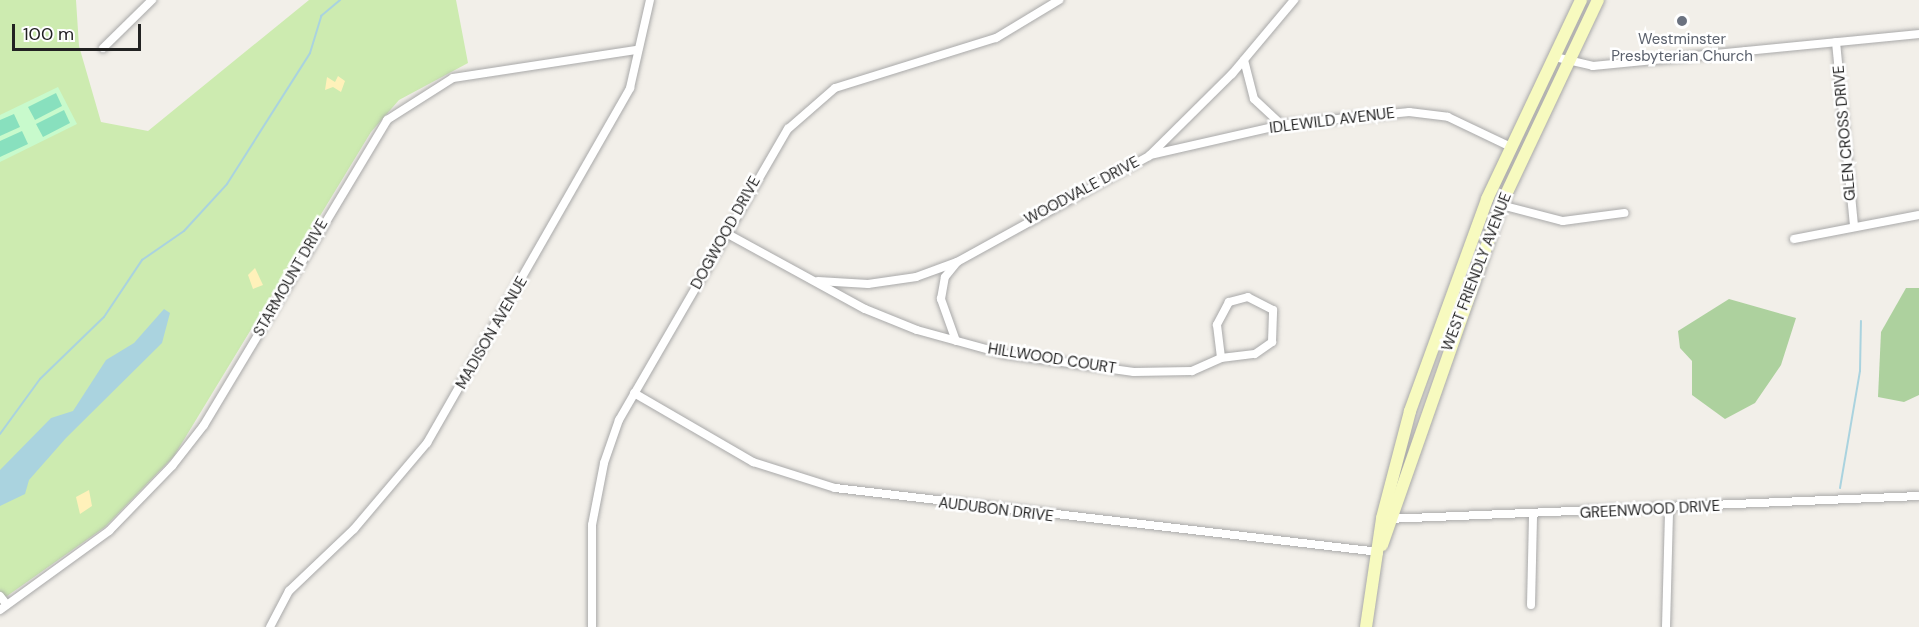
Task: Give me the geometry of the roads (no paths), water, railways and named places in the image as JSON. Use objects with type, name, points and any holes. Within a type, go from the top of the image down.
[{"type":"main road","name":"WEST FRIENDLY AVENUE","points":[[1366,627],[1379,552],[1410,411],[1464,258],[1511,147],[1581,0]]},
{"type":"main road","name":"WEST FRIENDLY AVENUE","points":[[1388,519],[1501,205],[1598,0]]},
{"type":"street","points":[[103,48],[152,0]]},
{"type":"street","name":"MADISON AVENUE","points":[[270,627],[290,591],[354,529],[427,443],[630,88],[636,51],[650,0]]},
{"type":"street","name":"DOGWOOD DRIVE","points":[[592,627],[596,498],[619,420],[788,129],[835,88],[996,38],[1059,0]]},
{"type":"street","name":"WOODVALE DRIVE","points":[[815,281],[878,283],[916,277],[957,262],[1149,156],[1244,60],[1294,0]]},
{"type":"street","points":[[1555,57],[1569,64],[1919,34]]},
{"type":"street","name":"GLEN CROSS DRIVE","points":[[1836,42],[1854,225]]},
{"type":"street","name":"STARMOUNT DRIVE","points":[[3,607],[109,531],[185,450],[387,120],[453,78],[636,51]]},
{"type":"street","points":[[1244,60],[1254,99],[1282,125]]},
{"type":"street","name":"IDLEWILD AVENUE","points":[[1149,156],[1282,125],[1409,112],[1448,117],[1511,147]]},
{"type":"street","points":[[1501,205],[1563,221],[1624,213]]},
{"type":"street","points":[[1794,239],[1854,225],[1919,215]]},
{"type":"street","name":"HILLWOOD COURT","points":[[726,233],[865,309],[1004,354],[1134,372],[1192,371],[1221,358],[1255,354],[1272,342],[1276,318],[1266,303],[1239,297],[1223,308],[1217,325],[1221,358]]},
{"type":"street","points":[[957,262],[945,277],[940,299],[957,340]]},
{"type":"street","name":"AUDUBON DRIVE","points":[[634,393],[753,462],[835,488],[1379,552]]},
{"type":"street","name":"GREENWOOD DRIVE","points":[[1388,519],[1533,516],[1919,496]]},
{"type":"street","points":[[1666,627],[1669,509]]},
{"type":"street","points":[[1531,605],[1533,516]]},
{"type":"street","points":[[0,596],[3,607]]},
{"type":"water","points":[[164,309],[170,313],[162,343],[66,438],[29,480],[25,494],[0,506],[0,470],[51,418],[73,411],[106,360],[134,343]]},
{"type":"waterway","points":[[0,434],[40,379],[104,317],[142,260],[184,231],[227,184],[310,53],[321,16],[340,0]]},
{"type":"waterway","points":[[1840,488],[1860,371],[1861,321]]},
{"type":"place","name":"Westminster Presbyterian Church","points":[[1682,21]]}]
